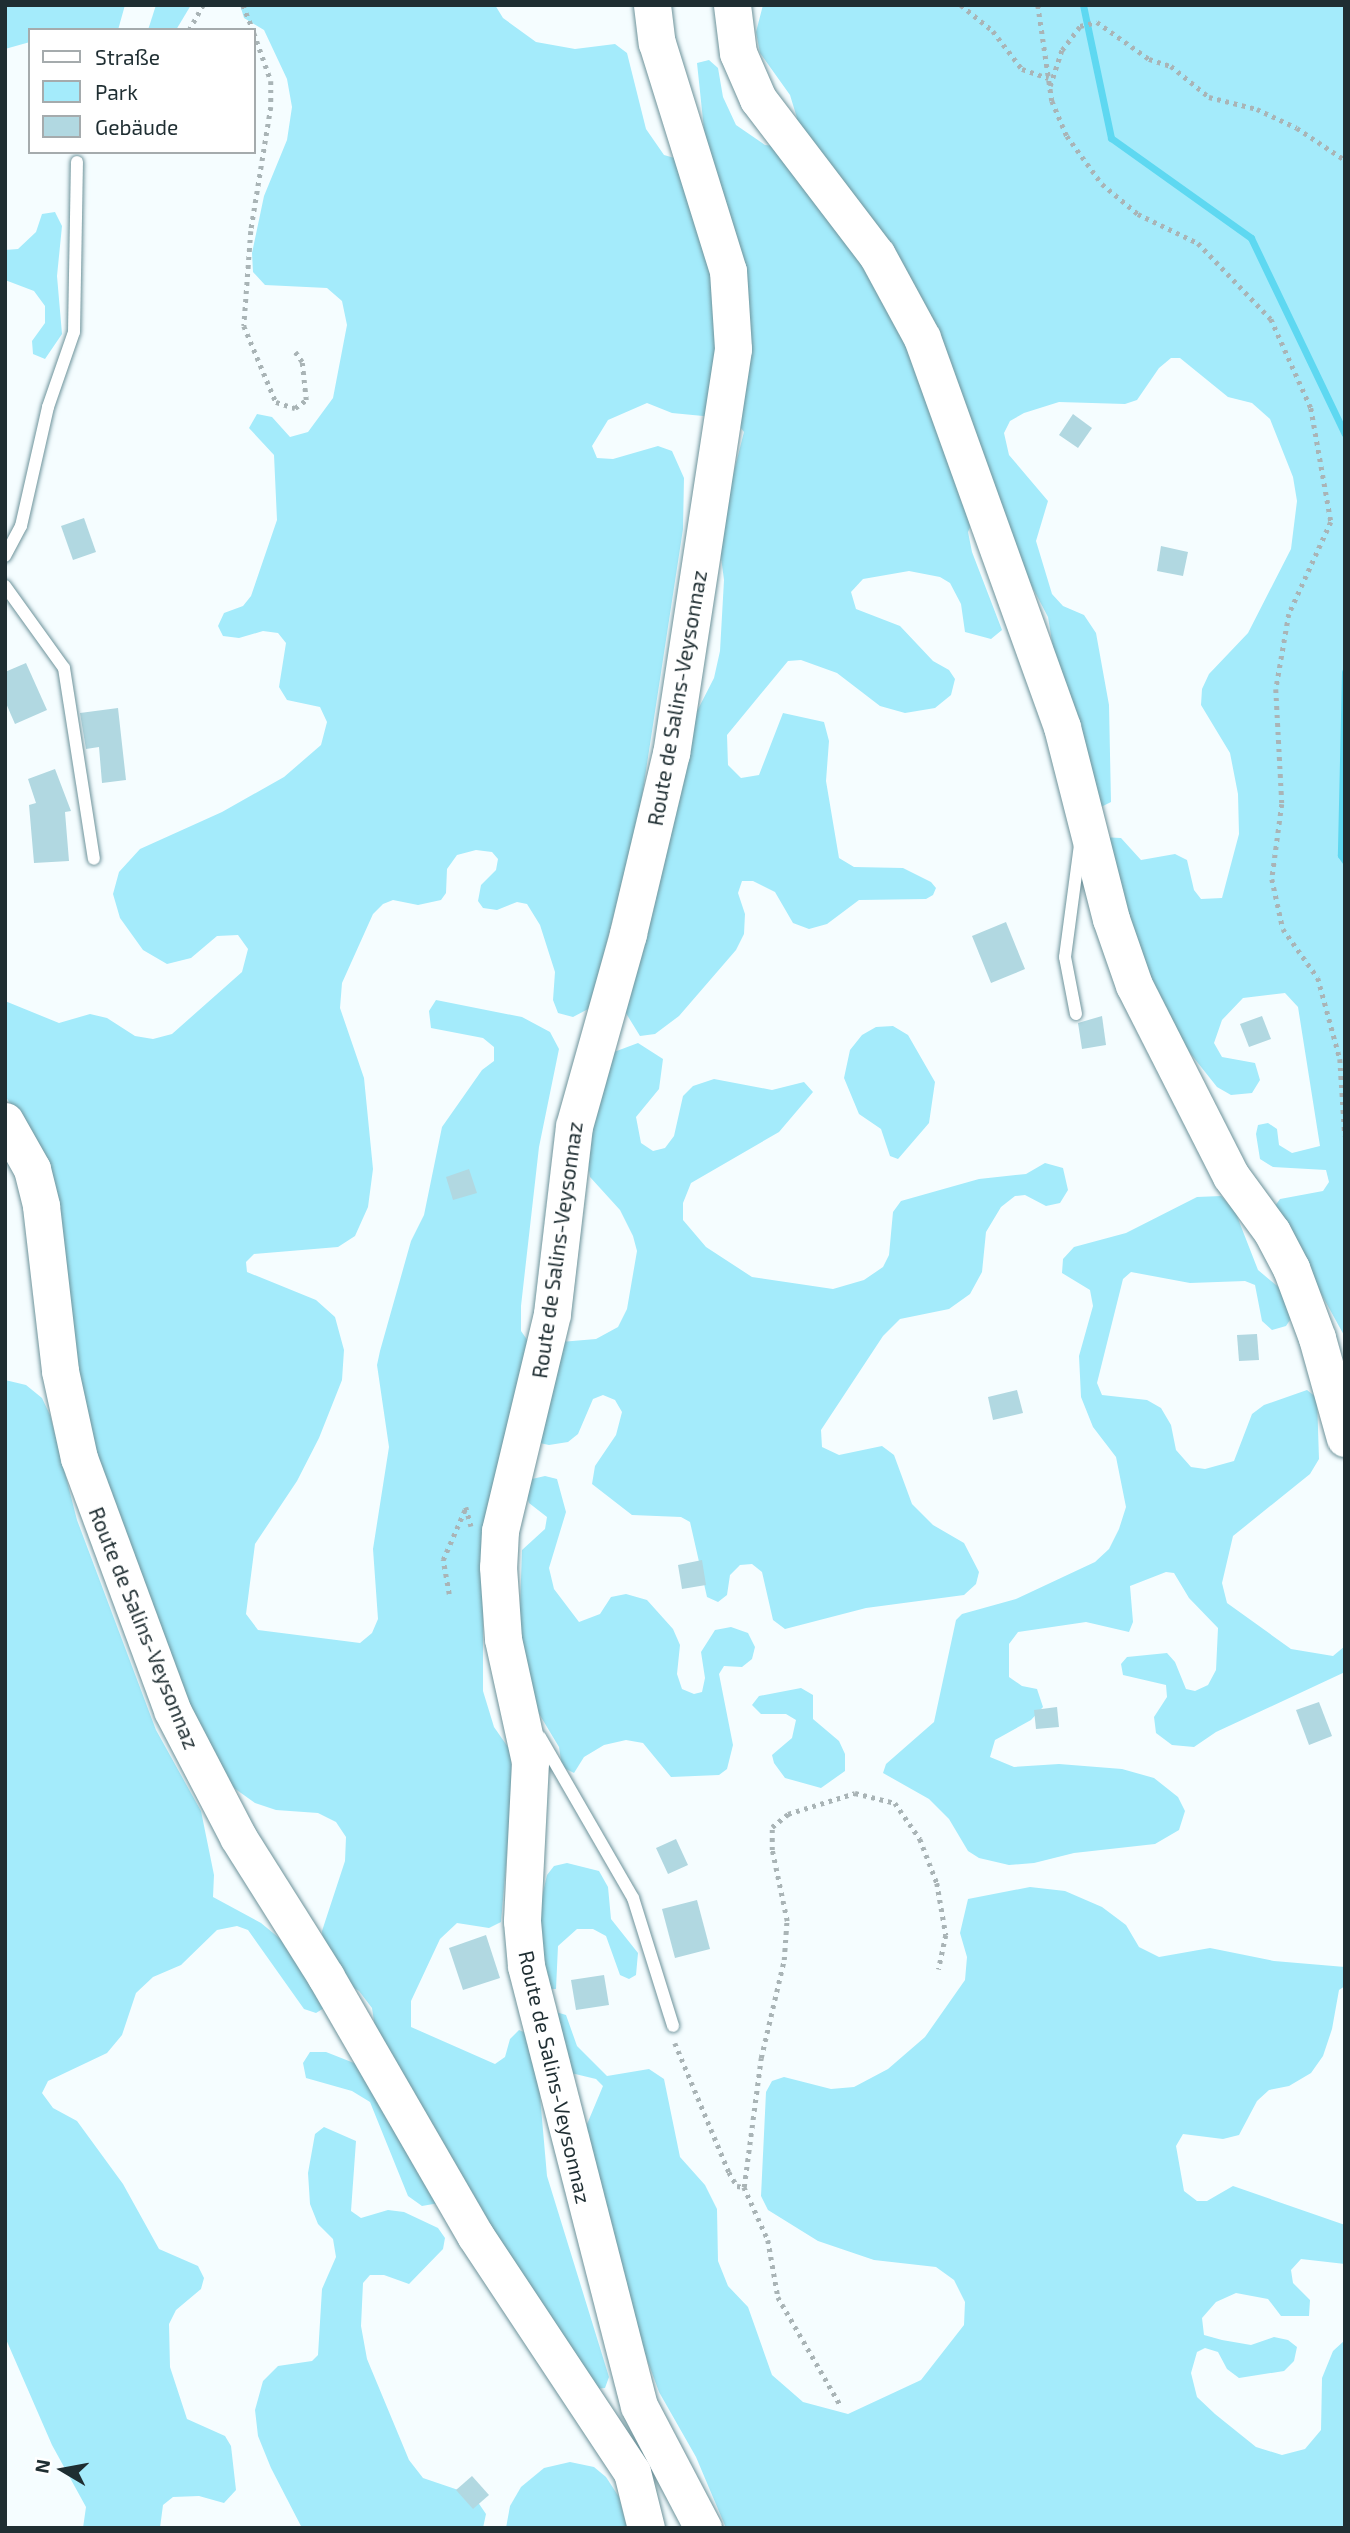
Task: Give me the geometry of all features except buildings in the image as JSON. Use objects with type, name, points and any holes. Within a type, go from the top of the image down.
[{"type":"street","name":"Route de Salins-Veysonnaz","points":[[652,5],[657,43],[728,271],[733,349],[671,753],[631,922],[574,1126],[552,1314],[500,1531],[500,1608],[523,1719],[531,1780],[522,1921],[526,1966],[639,2406],[703,2528]]},
{"type":"street","points":[[732,5],[738,53],[758,99],[877,255],[922,338],[1062,727],[1111,919],[1140,999],[1231,1176],[1281,1248],[1317,1338],[1345,1438]]},
{"type":"street","name":"Route de Salins-Veysonnaz","points":[[5,1121],[32,1169],[41,1206],[60,1371],[79,1458],[172,1710],[238,1837],[326,1977],[475,2235],[632,2472],[646,2528]]},
{"type":"lane","points":[[5,556],[22,526],[48,407],[74,332],[76,162]]},
{"type":"lane","points":[[5,586],[64,668],[94,859]]},
{"type":"lane","points":[[1076,1014],[1065,957],[1081,837],[1088,826]]},
{"type":"lane","points":[[523,1719],[537,1731],[634,1898],[673,2026]]},
{"type":"path","points":[[190,28],[202,5]]},
{"type":"path","points":[[243,5],[252,28]]},
{"type":"path","points":[[961,5],[993,31],[1022,69],[1048,78]]},
{"type":"path","points":[[1038,5],[1049,88],[1068,136],[1102,184],[1138,214],[1198,243],[1271,319],[1311,408],[1331,522],[1289,614],[1276,689],[1282,804],[1272,879],[1283,929],[1318,978],[1340,1059],[1345,1136]]},
{"type":"path","points":[[1049,88],[1062,50],[1080,26],[1097,22],[1149,59],[1171,66],[1209,97],[1277,118],[1345,160]]},
{"type":"path","points":[[256,39],[271,81],[271,107],[251,231],[244,326],[275,401],[295,408],[306,400],[302,362],[295,352]]},
{"type":"path","points":[[449,1594],[443,1560],[466,1507],[472,1529]]},
{"type":"path","points":[[841,2406],[778,2297],[768,2240],[744,2187],[761,2058],[783,1960],[787,1921],[772,1850],[772,1827],[788,1814],[855,1793],[895,1803],[920,1839],[937,1884],[946,1935],[939,1969]]},
{"type":"path","points":[[673,2026],[692,2092],[737,2186],[744,2187]]},
{"type":"green space","points":[[5,5],[125,5],[119,28],[28,28],[28,43],[5,49]]},
{"type":"green space","points":[[156,5],[191,5],[177,28],[149,28]]},
{"type":"green space","points":[[240,5],[495,5],[503,18],[536,42],[575,49],[615,44],[627,53],[646,129],[664,155],[678,159],[705,139],[697,63],[709,60],[718,68],[723,97],[736,125],[765,145],[776,146],[795,128],[797,118],[790,95],[760,53],[756,32],[763,5],[1345,5],[1345,1337],[1308,1270],[1269,1214],[1280,1199],[1323,1191],[1329,1182],[1326,1170],[1273,1167],[1260,1159],[1256,1134],[1258,1125],[1268,1123],[1277,1129],[1279,1145],[1292,1153],[1320,1146],[1298,1007],[1285,993],[1243,998],[1222,1020],[1214,1043],[1222,1057],[1255,1063],[1260,1080],[1252,1093],[1231,1095],[1217,1087],[1167,1024],[1101,837],[1121,838],[1141,860],[1175,854],[1187,860],[1194,890],[1201,899],[1222,898],[1239,834],[1238,794],[1230,753],[1201,705],[1202,689],[1209,674],[1248,633],[1291,549],[1297,501],[1293,477],[1270,419],[1252,403],[1228,397],[1180,358],[1171,358],[1159,368],[1137,400],[1125,404],[1059,402],[1024,413],[1010,421],[1004,433],[1009,455],[1048,501],[1036,541],[1052,594],[1063,606],[1084,615],[1096,633],[1109,705],[1111,802],[1101,807],[1091,802],[1064,715],[1048,617],[1026,575],[973,520],[968,532],[972,552],[1002,630],[991,639],[965,632],[961,604],[950,583],[940,577],[909,571],[863,579],[851,592],[856,609],[900,626],[933,661],[949,670],[955,679],[951,695],[935,708],[905,713],[880,706],[837,673],[801,660],[788,661],[727,735],[728,765],[741,778],[759,775],[783,713],[824,722],[829,741],[826,781],[839,858],[854,867],[903,868],[931,882],[936,888],[933,895],[926,899],[859,900],[827,924],[809,929],[793,923],[775,892],[753,881],[742,881],[738,893],[745,914],[744,934],[736,950],[679,1016],[655,1034],[640,1036],[624,1010],[692,721],[714,678],[720,651],[724,580],[718,534],[744,432],[734,419],[672,413],[647,403],[608,420],[592,446],[597,458],[613,459],[658,446],[672,451],[684,478],[683,529],[639,816],[590,1008],[573,1017],[558,1013],[553,1000],[555,972],[540,925],[527,904],[517,902],[497,910],[483,908],[478,901],[481,885],[496,870],[498,859],[492,852],[476,850],[457,855],[447,869],[446,893],[441,900],[418,905],[393,900],[383,904],[373,914],[342,983],[340,1008],[364,1078],[373,1169],[368,1207],[355,1236],[338,1247],[254,1254],[246,1262],[247,1272],[316,1300],[335,1317],[344,1350],[342,1380],[319,1438],[297,1481],[255,1544],[246,1614],[258,1630],[360,1643],[372,1633],[378,1619],[373,1549],[389,1447],[377,1365],[380,1351],[411,1241],[424,1215],[442,1127],[482,1070],[494,1061],[494,1047],[483,1038],[431,1028],[429,1011],[436,1000],[522,1017],[550,1032],[559,1049],[539,1147],[521,1306],[521,1331],[528,1341],[537,1344],[596,1339],[618,1327],[627,1309],[637,1251],[620,1210],[590,1177],[587,1156],[599,1079],[614,1052],[638,1043],[663,1059],[659,1089],[636,1117],[641,1143],[653,1151],[665,1148],[674,1136],[683,1096],[693,1086],[714,1079],[772,1090],[804,1082],[813,1092],[779,1132],[691,1183],[683,1203],[683,1220],[706,1247],[752,1277],[833,1289],[864,1280],[883,1267],[889,1255],[893,1212],[901,1201],[979,1179],[1026,1174],[1045,1163],[1063,1168],[1068,1190],[1060,1203],[1046,1206],[1025,1195],[1015,1196],[1001,1207],[986,1232],[982,1272],[970,1294],[949,1309],[900,1319],[883,1336],[821,1430],[822,1447],[839,1455],[882,1446],[894,1455],[912,1504],[933,1525],[964,1543],[979,1572],[976,1584],[964,1595],[866,1608],[785,1629],[773,1620],[762,1572],[752,1564],[740,1565],[730,1575],[727,1595],[718,1602],[707,1597],[690,1522],[681,1517],[632,1515],[592,1484],[595,1466],[616,1435],[622,1412],[615,1400],[603,1395],[593,1399],[578,1434],[568,1442],[549,1445],[535,1442],[483,1589],[483,1691],[494,1727],[510,1750],[513,1783],[501,1922],[489,1928],[457,1923],[440,1939],[411,2001],[411,2027],[495,2064],[505,2057],[510,2039],[519,2030],[528,2034],[538,2073],[547,2176],[609,2377],[605,2388],[593,2389],[439,2203],[422,2206],[408,2196],[370,2102],[352,2091],[306,2078],[303,2063],[310,2052],[326,2052],[354,2063],[372,2045],[375,2028],[372,2008],[359,1991],[337,1978],[324,1960],[322,1931],[345,1861],[346,1837],[336,1822],[318,1813],[276,1810],[255,1803],[227,1783],[209,1755],[104,1493],[26,1126],[5,1096],[5,1001],[59,1023],[90,1014],[107,1018],[135,1036],[153,1039],[172,1034],[242,972],[248,949],[238,935],[217,936],[191,958],[167,964],[143,950],[120,918],[113,894],[119,872],[140,849],[222,812],[284,777],[321,745],[327,722],[320,707],[287,700],[279,687],[286,643],[278,633],[263,631],[239,638],[223,636],[218,626],[224,613],[243,606],[251,596],[277,520],[274,455],[249,428],[257,414],[272,417],[290,437],[308,432],[333,398],[347,325],[342,301],[327,288],[265,285],[253,272],[252,253],[264,196],[287,140],[292,107],[287,79],[264,30],[244,18]]},
{"type":"green space","points":[[55,212],[62,226],[57,276],[62,334],[45,359],[33,354],[32,341],[45,323],[45,306],[34,291],[5,280],[5,250],[18,249],[36,232],[42,214]]},
{"type":"green space","points":[[893,1026],[908,1035],[935,1082],[929,1123],[898,1159],[890,1156],[881,1129],[859,1114],[844,1078],[850,1050],[862,1035],[876,1027]]},
{"type":"green space","points":[[1221,1196],[1235,1211],[1258,1270],[1288,1295],[1292,1317],[1286,1326],[1272,1330],[1262,1321],[1255,1285],[1245,1281],[1190,1283],[1131,1272],[1123,1279],[1097,1383],[1102,1395],[1147,1400],[1161,1408],[1171,1425],[1176,1450],[1191,1467],[1205,1469],[1234,1461],[1252,1414],[1264,1405],[1307,1390],[1317,1398],[1319,1459],[1310,1474],[1233,1536],[1222,1583],[1227,1603],[1291,1649],[1333,1656],[1345,1646],[1345,1672],[1216,1732],[1194,1747],[1172,1745],[1156,1733],[1154,1717],[1167,1697],[1166,1685],[1123,1675],[1121,1664],[1127,1657],[1167,1653],[1175,1662],[1186,1689],[1195,1691],[1208,1685],[1216,1670],[1218,1628],[1189,1598],[1174,1573],[1166,1572],[1130,1586],[1133,1622],[1129,1632],[1086,1622],[1018,1632],[1009,1644],[1009,1677],[1022,1686],[1037,1689],[1043,1707],[1031,1720],[995,1740],[990,1757],[1014,1767],[1059,1764],[1122,1769],[1154,1778],[1178,1797],[1185,1811],[1179,1830],[1155,1844],[1074,1853],[1034,1863],[1009,1865],[979,1858],[968,1851],[949,1819],[929,1799],[883,1773],[886,1764],[934,1722],[956,1620],[962,1614],[1016,1599],[1095,1562],[1109,1549],[1119,1529],[1126,1507],[1116,1457],[1093,1427],[1081,1397],[1079,1356],[1093,1306],[1090,1290],[1062,1273],[1063,1259],[1074,1247],[1126,1233],[1197,1197]]},
{"type":"green space","points":[[5,1380],[26,1385],[42,1398],[50,1415],[77,1520],[156,1730],[201,1811],[214,1875],[213,1897],[261,1923],[290,1947],[324,2008],[316,2013],[304,2009],[248,1930],[237,1926],[217,1930],[181,1965],[153,1977],[136,1993],[122,2035],[107,2053],[48,2081],[42,2093],[53,2108],[77,2121],[123,2184],[159,2249],[198,2266],[204,2278],[201,2289],[176,2310],[169,2324],[170,2367],[187,2419],[225,2436],[231,2446],[236,2490],[224,2503],[199,2496],[173,2497],[163,2505],[160,2528],[83,2528],[86,2507],[52,2445],[5,2337]]},
{"type":"green space","points":[[545,1476],[557,1479],[566,1512],[549,1568],[554,1589],[579,1622],[600,1614],[611,1597],[626,1594],[647,1600],[673,1629],[680,1645],[677,1674],[682,1689],[694,1694],[702,1692],[705,1678],[701,1652],[715,1630],[731,1627],[748,1633],[755,1647],[752,1659],[742,1667],[724,1666],[719,1674],[733,1745],[727,1769],[719,1775],[671,1777],[643,1743],[626,1740],[604,1745],[584,1757],[574,1773],[562,1767],[559,1747],[532,1702],[519,1637],[522,1550],[545,1529],[547,1517],[529,1503],[526,1492],[532,1479]]},
{"type":"green space","points":[[801,1688],[813,1695],[813,1719],[839,1741],[845,1754],[845,1771],[821,1788],[785,1778],[774,1763],[772,1755],[792,1738],[796,1720],[786,1714],[761,1714],[752,1705],[759,1696]]},
{"type":"green space","points":[[567,1863],[599,1871],[608,1887],[611,1919],[638,1953],[636,1975],[629,1979],[620,1975],[606,1936],[593,1929],[577,1929],[558,1946],[556,1989],[549,1989],[538,1914],[547,1875],[554,1866]]},
{"type":"green space","points":[[1030,1887],[1065,1891],[1102,1907],[1126,1925],[1139,1947],[1159,1957],[1210,1948],[1274,1961],[1345,1967],[1345,1986],[1339,1990],[1332,2029],[1323,2056],[1311,2073],[1289,2086],[1269,2090],[1257,2101],[1239,2135],[1223,2139],[1183,2134],[1176,2146],[1184,2191],[1197,2201],[1207,2201],[1233,2186],[1345,2225],[1345,2264],[1301,2259],[1291,2270],[1293,2283],[1310,2300],[1309,2316],[1281,2316],[1268,2299],[1236,2293],[1216,2302],[1202,2318],[1204,2335],[1222,2340],[1251,2345],[1274,2337],[1288,2340],[1297,2347],[1294,2361],[1284,2371],[1239,2378],[1227,2369],[1218,2352],[1205,2348],[1197,2352],[1191,2373],[1197,2397],[1215,2414],[1256,2447],[1282,2455],[1305,2449],[1321,2430],[1322,2378],[1333,2351],[1345,2340],[1345,2528],[726,2528],[696,2457],[659,2392],[637,2332],[585,2129],[603,2086],[596,2079],[571,2073],[556,2012],[566,2015],[577,2046],[607,2076],[649,2069],[664,2079],[680,2157],[705,2185],[717,2209],[718,2261],[728,2286],[748,2307],[772,2375],[803,2402],[848,2414],[921,2380],[964,2325],[965,2302],[954,2280],[936,2267],[874,2260],[818,2241],[768,2210],[761,2196],[766,2092],[772,2081],[784,2077],[831,2089],[854,2087],[888,2069],[925,2037],[965,1980],[967,1957],[960,1933],[968,1899]]},
{"type":"green space","points":[[324,2127],[356,2141],[351,2211],[361,2218],[388,2210],[404,2212],[438,2228],[445,2238],[443,2249],[409,2284],[384,2275],[370,2275],[363,2283],[361,2326],[367,2359],[409,2460],[423,2478],[473,2495],[486,2514],[483,2528],[302,2528],[258,2436],[255,2410],[263,2381],[278,2366],[312,2361],[318,2355],[322,2289],[336,2257],[333,2239],[318,2224],[310,2204],[308,2173],[315,2134]]},
{"type":"green space","points":[[570,2462],[594,2467],[606,2477],[619,2497],[627,2528],[506,2528],[510,2506],[521,2487],[544,2468]]},
{"type":"waterway","points":[[1083,5],[1111,138],[1251,238],[1345,434]]},
{"type":"waterway","points":[[1345,672],[1341,855],[1345,861]]}]
